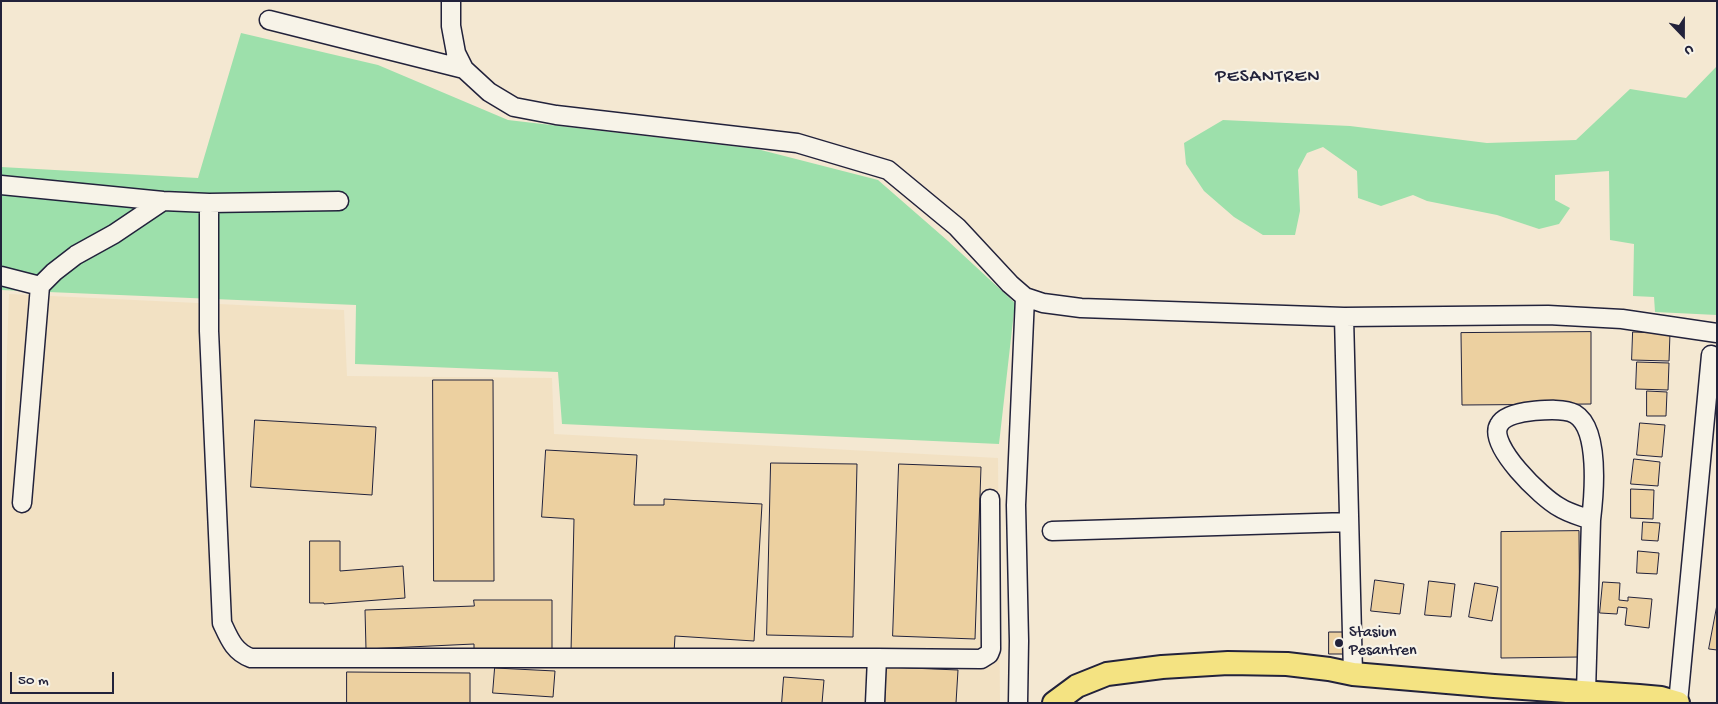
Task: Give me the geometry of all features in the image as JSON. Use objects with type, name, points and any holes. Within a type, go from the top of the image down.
[{"type":"main road","points":[[1054,703],[1077,686],[1108,674],[1162,667],[1228,663],[1271,664],[1329,669],[1353,674],[1661,698],[1678,703]]},
{"type":"street","points":[[451,1],[451,26],[456,53],[464,69],[489,92],[514,107],[556,115],[797,143],[888,170],[957,227],[1010,284],[1025,297],[1042,303],[1060,307],[1344,317],[1548,315],[1622,320],[1717,333]]},
{"type":"street","points":[[269,20],[464,69]]},
{"type":"street","points":[[1,185],[163,201],[209,203],[339,202]]},
{"type":"street","points":[[22,503],[40,286],[76,255],[114,234],[163,201]]},
{"type":"street","points":[[209,203],[209,331],[222,623],[232,644],[242,655],[251,658],[981,659],[990,654],[991,649],[990,499]]},
{"type":"street","points":[[1,276],[40,286]]},
{"type":"street","points":[[1018,703],[1019,642],[1016,505],[1025,297]]},
{"type":"street","points":[[1344,317],[1353,674]]},
{"type":"street","points":[[1678,703],[1711,355]]},
{"type":"street","points":[[1586,692],[1594,461],[1589,437],[1584,423],[1575,414],[1559,410],[1532,411],[1508,417],[1499,424],[1497,433],[1502,446],[1512,464],[1527,482],[1543,497],[1559,508],[1591,520]]},
{"type":"street","points":[[1052,530],[1349,522]]},
{"type":"street","points":[[875,703],[877,658]]},
{"type":"shaded area","points":[[9,294],[344,310],[347,376],[552,378],[554,434],[998,458],[1000,703],[1,703],[1,518]]},
{"type":"green space","points":[[241,33],[378,65],[508,120],[757,149],[878,180],[1015,303],[999,444],[562,424],[558,372],[355,364],[356,305],[1,290],[1,167],[198,178]]},
{"type":"green space","points":[[1717,66],[1717,315],[1655,312],[1654,297],[1633,296],[1634,244],[1610,240],[1609,171],[1555,175],[1555,200],[1570,208],[1559,224],[1539,229],[1497,215],[1427,201],[1413,195],[1381,206],[1358,198],[1357,171],[1323,147],[1307,153],[1298,170],[1300,211],[1295,235],[1263,235],[1234,217],[1204,191],[1186,164],[1184,143],[1223,120],[1350,126],[1487,143],[1576,140],[1630,89],[1686,98]]},
{"type":"building","points":[[1591,332],[1591,404],[1462,405],[1461,333]]},
{"type":"building","points":[[1633,332],[1670,333],[1669,361],[1632,360]]},
{"type":"building","points":[[1637,362],[1669,363],[1668,390],[1636,389]]},
{"type":"building","points":[[433,380],[493,380],[494,581],[434,581]]},
{"type":"building","points":[[1647,391],[1667,392],[1666,416],[1647,416]]},
{"type":"building","points":[[255,420],[376,427],[372,495],[251,487]]},
{"type":"building","points":[[1640,423],[1665,425],[1662,457],[1637,455]]},
{"type":"building","points":[[546,450],[637,455],[634,505],[664,505],[664,499],[762,504],[754,641],[675,636],[674,653],[571,652],[574,519],[542,517]]},
{"type":"building","points":[[1634,459],[1660,462],[1658,486],[1631,484]]},
{"type":"building","points":[[771,463],[857,464],[853,637],[767,635]]},
{"type":"building","points":[[899,464],[981,467],[975,639],[893,636]]},
{"type":"building","points":[[1631,489],[1654,490],[1653,519],[1631,518]]},
{"type":"building","points":[[1643,522],[1660,523],[1658,541],[1642,540]]},
{"type":"building","points":[[1579,531],[1580,657],[1501,658],[1501,532]]},
{"type":"building","points":[[310,541],[340,541],[340,571],[403,566],[405,598],[324,604],[310,603]]},
{"type":"building","points":[[1638,551],[1659,553],[1657,574],[1637,573]]},
{"type":"building","points":[[1375,580],[1404,584],[1400,614],[1371,611]]},
{"type":"building","points":[[1429,581],[1455,584],[1451,617],[1425,615]]},
{"type":"building","points":[[1603,582],[1620,583],[1619,600],[1628,601],[1628,597],[1652,599],[1649,628],[1625,625],[1627,608],[1618,607],[1617,614],[1600,613]]},
{"type":"building","points":[[1475,583],[1498,587],[1492,621],[1469,617]]},
{"type":"building","points":[[474,600],[552,600],[552,653],[474,653],[474,644],[366,649],[365,610],[474,606]]},
{"type":"building","points":[[1717,605],[1717,650],[1709,649]]},
{"type":"building","name":"Stasiun Pesantren","points":[[1329,632],[1350,632],[1350,654],[1329,654]]},
{"type":"building","points":[[886,667],[958,670],[956,703],[885,703]]},
{"type":"building","points":[[495,668],[555,671],[553,697],[493,693]]},
{"type":"building","points":[[347,672],[470,673],[470,703],[347,703]]},
{"type":"building","points":[[784,677],[824,680],[822,703],[782,703]]},
{"type":"place","name":"Stasiun Pesantren","points":[[1339,643]]},
{"type":"district","name":"PESANTREN","points":[[1268,78]]}]
